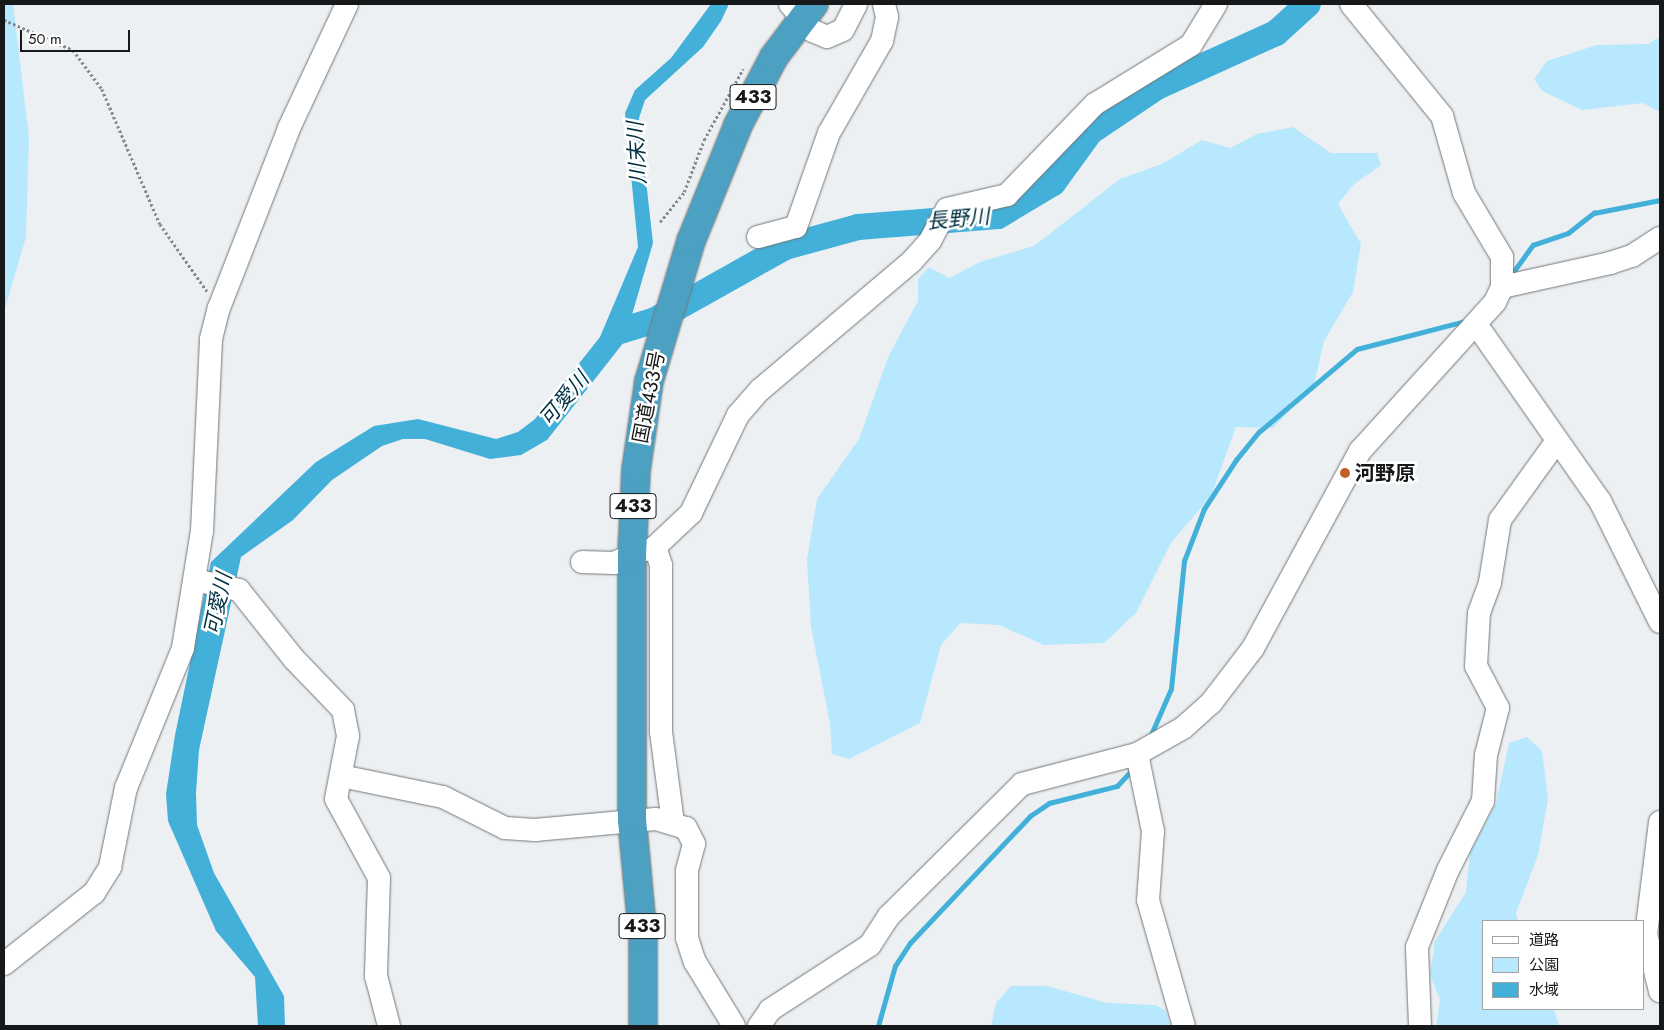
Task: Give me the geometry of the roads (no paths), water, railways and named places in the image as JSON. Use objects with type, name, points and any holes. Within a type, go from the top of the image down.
[{"type":"highway","name":"国道433号","points":[[629,1026],[633,823],[644,551],[641,434],[659,347],[682,268],[738,125],[802,9]]},
{"type":"highway","name":"国道433号","points":[[633,823],[643,938],[643,1026]]},
{"type":"street","points":[[4,964],[94,893],[110,866],[126,788],[179,664],[200,581],[206,483],[211,339],[219,308],[289,128],[347,4]]},
{"type":"street","points":[[802,9],[817,34],[836,36],[856,4]]},
{"type":"street","points":[[758,238],[796,227],[829,134],[882,41],[887,17],[884,4]]},
{"type":"street","points":[[582,562],[614,563],[644,551],[691,513],[738,415],[760,390],[912,261],[930,242],[947,209],[986,203],[1007,195],[1095,104],[1191,45],[1216,4]]},
{"type":"street","points":[[759,1026],[770,1010],[870,945],[889,916],[1022,784],[1137,754],[1183,728],[1235,676],[1360,452],[1496,302],[1502,286],[1502,257],[1464,194],[1442,116],[1351,4]]},
{"type":"street","points":[[1502,286],[1610,263],[1632,256],[1660,238]]},
{"type":"street","points":[[1476,324],[1556,442],[1600,501],[1660,622]]},
{"type":"street","points":[[1420,1026],[1417,948],[1448,870],[1483,801],[1486,754],[1498,708],[1476,666],[1479,613],[1490,582],[1500,520],[1556,442]]},
{"type":"street","points":[[644,551],[661,565],[661,732],[673,823]]},
{"type":"street","points":[[200,581],[235,588],[343,710],[348,736],[337,806],[379,878],[376,976],[389,1026]]},
{"type":"street","points":[[1137,754],[1154,831],[1148,900],[1184,1026]]},
{"type":"street","points":[[341,776],[443,796],[512,830],[633,823],[673,823],[686,828],[694,844],[687,871],[687,938],[695,962],[734,1026]]},
{"type":"street","points":[[1660,822],[1646,934],[1660,991]]},
{"type":"water","points":[[711,4],[729,4],[721,21],[703,47],[645,100],[639,118],[653,243],[624,342],[547,440],[521,455],[490,459],[425,439],[403,439],[382,446],[332,480],[293,520],[241,557],[199,750],[196,793],[197,825],[214,873],[284,996],[285,1026],[258,1026],[255,977],[216,931],[168,821],[166,794],[175,735],[211,562],[316,462],[374,426],[418,419],[496,439],[518,432],[535,419],[600,337],[638,247],[625,113],[635,90],[671,58]]},
{"type":"waterway","name":"長野川","points":[[620,331],[655,320],[785,247],[858,227],[998,216],[1053,183],[1090,132],[1157,87],[1276,33],[1308,4]]},
{"type":"waterway","points":[[1511,275],[1533,245],[1568,233],[1594,213],[1660,200]]},
{"type":"waterway","points":[[1150,737],[1171,689],[1184,561],[1204,509],[1236,460],[1259,432],[1357,349],[1465,321]]},
{"type":"waterway","points":[[878,1026],[895,966],[910,943],[1030,816],[1049,803],[1117,786],[1132,770]]},
{"type":"place","name":"河野原","points":[[1345,473]]},
{"type":"water label","name":"川末川","points":[[637,153]]},
{"type":"water label","name":"可愛川","points":[[564,399]]},
{"type":"water label","name":"可愛川","points":[[218,604]]}]
